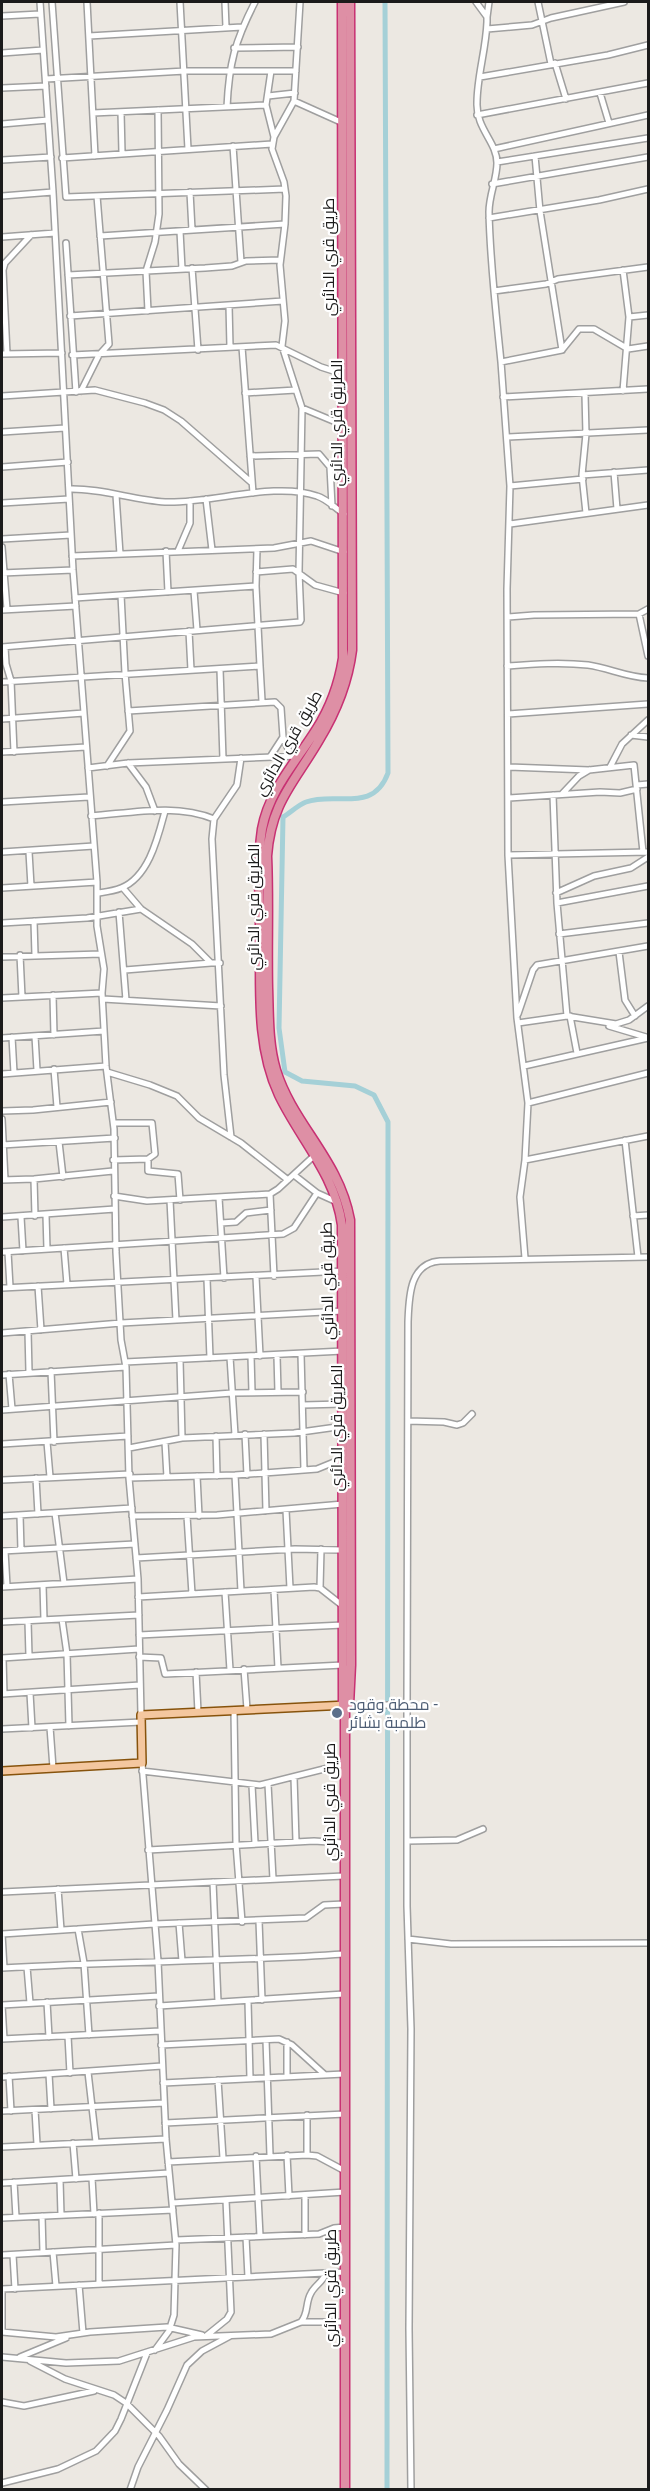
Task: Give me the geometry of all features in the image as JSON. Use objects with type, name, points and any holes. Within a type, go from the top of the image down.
[{"type":"highway","name":"طريق قري الدائري","points":[[342,2],[343,658],[338,684],[326,713],[295,756],[273,797],[262,832],[260,873],[262,1028],[267,1064],[288,1112],[327,1176],[337,1202],[342,1225],[343,1665],[346,1707],[344,1764],[345,2490]]},
{"type":"highway","name":"الطريق قري الدائري","points":[[346,1707],[351,1383],[350,1221],[335,1174],[288,1097],[272,1054],[269,1010],[267,855],[268,838],[276,808],[332,718],[349,671],[352,650],[350,2]]},
{"type":"main road","points":[[2,1770],[142,1767],[141,1718],[247,1709],[346,1707]]},
{"type":"street","points":[[2,1729],[69,1726],[141,1718],[138,1578],[132,1516],[128,1400],[114,1209],[115,1138],[106,1069],[104,969],[97,916],[98,893],[72,556],[51,157],[40,2]]},
{"type":"street","points":[[52,2],[66,197],[285,189]]},
{"type":"street","points":[[87,2],[95,156]]},
{"type":"street","points":[[180,2],[188,149]]},
{"type":"street","points":[[225,2],[226,27]]},
{"type":"street","points":[[227,107],[229,71],[234,48],[255,2]]},
{"type":"street","points":[[14,752],[11,681],[3,647],[300,622],[301,620],[299,572],[302,408],[282,346],[285,321],[280,260],[285,224],[285,189],[273,154],[272,144],[294,101],[300,2]]},
{"type":"street","points":[[476,2],[487,17]]},
{"type":"street","points":[[489,2],[477,116],[482,130],[494,148],[497,162],[492,184],[489,218],[508,437],[510,486],[507,666],[508,855],[517,1021],[528,1103],[525,1160],[520,1197],[525,1258]]},
{"type":"street","points":[[538,2],[553,63],[566,99]]},
{"type":"street","points":[[487,29],[543,22],[624,2]]},
{"type":"street","points":[[2,16],[40,14]]},
{"type":"street","points":[[89,36],[242,27]]},
{"type":"street","points":[[480,77],[608,55],[648,45]]},
{"type":"street","points":[[234,48],[298,47]]},
{"type":"street","points":[[2,53],[43,50]]},
{"type":"street","points":[[46,79],[185,71],[296,71]]},
{"type":"street","points":[[271,71],[266,105],[274,137]]},
{"type":"street","points":[[477,116],[648,82]]},
{"type":"street","points":[[2,88],[46,86]]},
{"type":"street","points":[[268,96],[295,93]]},
{"type":"street","points":[[600,93],[609,123]]},
{"type":"street","points":[[294,101],[342,123]]},
{"type":"street","points":[[93,114],[266,105]]},
{"type":"street","points":[[148,310],[146,271],[157,233],[159,110]]},
{"type":"street","points":[[121,112],[122,153]]},
{"type":"street","points":[[494,148],[648,115]]},
{"type":"street","points":[[2,124],[48,120]]},
{"type":"street","points":[[497,162],[648,138]]},
{"type":"street","points":[[62,158],[272,144]]},
{"type":"street","points":[[233,146],[241,262]]},
{"type":"street","points":[[535,156],[550,283],[562,350]]},
{"type":"street","points":[[2,160],[51,157]]},
{"type":"street","points":[[492,184],[648,157]]},
{"type":"street","points":[[489,218],[540,211],[648,189]]},
{"type":"street","points":[[2,196],[53,192]]},
{"type":"street","points":[[190,192],[192,230]]},
{"type":"street","points":[[79,391],[99,355],[108,346],[97,196]]},
{"type":"street","points":[[100,236],[285,224]]},
{"type":"street","points":[[180,231],[182,269]]},
{"type":"street","points":[[2,237],[55,232]]},
{"type":"street","points":[[32,235],[5,263],[3,270],[4,354],[62,354]]},
{"type":"street","points":[[66,243],[72,355],[79,391]]},
{"type":"street","points":[[68,275],[232,266],[241,262],[280,260]]},
{"type":"street","points":[[494,291],[550,283],[558,279],[648,267]]},
{"type":"street","points":[[192,268],[198,350]]},
{"type":"street","points":[[623,270],[629,317],[623,391]]},
{"type":"street","points":[[70,316],[283,301]]},
{"type":"street","points":[[229,305],[230,348]]},
{"type":"street","points":[[629,317],[648,315]]},
{"type":"street","points":[[501,362],[562,350],[579,328],[600,331],[628,348],[648,346]]},
{"type":"street","points":[[72,355],[276,345],[321,367],[343,374]]},
{"type":"street","points":[[242,347],[253,493]]},
{"type":"street","points":[[503,397],[648,389]]},
{"type":"street","points":[[2,396],[98,390],[164,410],[181,421],[252,483]]},
{"type":"street","points":[[245,393],[296,390]]},
{"type":"street","points":[[585,394],[586,434],[582,477],[586,513]]},
{"type":"street","points":[[302,408],[343,425]]},
{"type":"street","points":[[2,432],[65,428]]},
{"type":"street","points":[[508,437],[648,430]]},
{"type":"street","points":[[250,456],[320,454],[328,462],[331,473],[332,506]]},
{"type":"street","points":[[2,467],[68,462]]},
{"type":"street","points":[[510,486],[614,472],[648,470]]},
{"type":"street","points":[[614,472],[617,508]]},
{"type":"street","points":[[69,489],[156,501],[190,501],[253,493],[301,492],[319,496],[344,514]]},
{"type":"street","points":[[116,495],[120,554]]},
{"type":"street","points":[[2,503],[69,499]]},
{"type":"street","points":[[206,499],[212,550]]},
{"type":"street","points":[[178,551],[189,527],[190,501]]},
{"type":"street","points":[[510,524],[648,505]]},
{"type":"street","points":[[2,539],[71,535]]},
{"type":"street","points":[[72,556],[257,549],[281,547],[300,542],[316,542],[344,552]]},
{"type":"street","points":[[2,547],[4,610],[76,606]]},
{"type":"street","points":[[257,549],[257,625],[262,701]]},
{"type":"street","points":[[166,551],[168,592]]},
{"type":"street","points":[[256,572],[288,568],[299,572],[315,585],[344,593]]},
{"type":"street","points":[[3,573],[73,570]]},
{"type":"street","points":[[75,598],[256,586]]},
{"type":"street","points":[[194,591],[196,630]]},
{"type":"street","points":[[107,766],[130,732],[121,595]]},
{"type":"street","points":[[508,617],[639,614],[648,609]]},
{"type":"street","points":[[639,614],[648,656]]},
{"type":"street","points":[[189,631],[191,670]]},
{"type":"street","points":[[507,666],[589,665],[626,676],[648,678]]},
{"type":"street","points":[[2,682],[260,666]]},
{"type":"street","points":[[220,669],[223,759]]},
{"type":"street","points":[[128,711],[262,701],[279,704],[283,738],[295,756]]},
{"type":"street","points":[[508,714],[648,704]]},
{"type":"street","points":[[2,719],[84,713]]},
{"type":"street","points":[[610,767],[616,753],[648,720]]},
{"type":"street","points":[[631,735],[648,736]]},
{"type":"street","points":[[270,757],[283,738]]},
{"type":"street","points":[[2,752],[86,747]]},
{"type":"street","points":[[88,768],[128,763],[295,756]]},
{"type":"street","points":[[231,1137],[224,1075],[220,963],[212,865],[214,819],[237,785],[241,758]]},
{"type":"street","points":[[128,763],[146,787],[155,811]]},
{"type":"street","points":[[509,766],[589,770],[634,765],[647,854]]},
{"type":"street","points":[[561,794],[579,776],[589,770]]},
{"type":"street","points":[[509,798],[620,793],[648,784]]},
{"type":"street","points":[[554,795],[556,893],[561,963],[577,1053]]},
{"type":"street","points":[[2,802],[89,797]]},
{"type":"street","points":[[98,893],[123,888],[146,864],[165,811]]},
{"type":"street","points":[[91,816],[190,811],[214,819]]},
{"type":"street","points":[[640,813],[648,812]]},
{"type":"street","points":[[2,852],[94,846]]},
{"type":"street","points":[[29,852],[31,886]]},
{"type":"street","points":[[508,855],[647,854]]},
{"type":"street","points":[[556,893],[594,876],[631,868],[647,854]]},
{"type":"street","points":[[2,888],[97,882]]},
{"type":"street","points":[[557,903],[648,886]]},
{"type":"street","points":[[123,888],[141,909],[192,944],[211,963]]},
{"type":"street","points":[[2,923],[97,916],[141,909]]},
{"type":"street","points":[[119,912],[126,1000]]},
{"type":"street","points":[[34,921],[35,955]]},
{"type":"street","points":[[560,934],[648,923]]},
{"type":"street","points":[[517,1021],[533,970],[537,965],[547,962],[561,963],[648,946]]},
{"type":"street","points":[[619,952],[625,1000],[634,1016]]},
{"type":"street","points":[[2,957],[101,954]]},
{"type":"street","points":[[20,955],[22,997]]},
{"type":"street","points":[[125,970],[220,963]]},
{"type":"street","points":[[2,998],[53,995],[103,996],[126,1000],[222,1006]]},
{"type":"street","points":[[53,995],[54,1035]]},
{"type":"street","points":[[602,1024],[621,1024],[648,1006]]},
{"type":"street","points":[[517,1021],[569,1016],[648,1038]]},
{"type":"street","points":[[2,1038],[104,1031]]},
{"type":"street","points":[[35,1036],[37,1070]]},
{"type":"street","points":[[12,1037],[14,1073]]},
{"type":"street","points":[[524,1066],[648,1038]]},
{"type":"street","points":[[2,1074],[54,1069],[106,1069],[174,1095],[199,1118],[231,1137],[288,1180]]},
{"type":"street","points":[[54,1069],[57,1107]]},
{"type":"street","points":[[528,1103],[648,1073]]},
{"type":"street","points":[[2,1111],[111,1102]]},
{"type":"street","points":[[2,1119],[3,1180],[63,1177],[113,1171]]},
{"type":"street","points":[[113,1160],[148,1159],[155,1154],[152,1123],[114,1123]]},
{"type":"street","points":[[525,1160],[648,1136]]},
{"type":"street","points":[[2,1145],[115,1138]]},
{"type":"street","points":[[625,1140],[638,1257]]},
{"type":"street","points":[[58,1142],[63,1177]]},
{"type":"street","points":[[114,1196],[147,1201],[270,1194],[315,1155]]},
{"type":"street","points":[[148,1159],[148,1171],[178,1174],[180,1200]]},
{"type":"street","points":[[294,1175],[317,1193],[337,1202]]},
{"type":"street","points":[[34,1179],[35,1216]]},
{"type":"street","points":[[10,1287],[5,1252],[284,1234],[294,1228],[317,1193]]},
{"type":"street","points":[[270,1194],[274,1276]]},
{"type":"street","points":[[219,1198],[224,1278]]},
{"type":"street","points":[[170,1200],[176,1320]]},
{"type":"street","points":[[2,1218],[114,1209]]},
{"type":"street","points":[[221,1223],[236,1222],[246,1213],[271,1210]]},
{"type":"street","points":[[46,1215],[47,1249]]},
{"type":"street","points":[[633,1216],[648,1215]]},
{"type":"street","points":[[21,1217],[23,1251]]},
{"type":"street","points":[[64,1248],[67,1284]]},
{"type":"street","points":[[411,2490],[409,2329],[411,2029],[408,1939],[407,1705],[409,1293],[422,1268],[436,1261],[648,1257]]},
{"type":"street","points":[[2,1288],[343,1271]]},
{"type":"street","points":[[256,1277],[260,1356]]},
{"type":"street","points":[[207,1279],[210,1359]]},
{"type":"street","points":[[38,1286],[41,1330]]},
{"type":"street","points":[[2,1333],[121,1323],[343,1311]]},
{"type":"street","points":[[28,1331],[30,1372]]},
{"type":"street","points":[[2,1375],[180,1360],[343,1351]]},
{"type":"street","points":[[301,1354],[304,1470]]},
{"type":"street","points":[[251,1356],[252,1392]]},
{"type":"street","points":[[277,1356],[278,1392]]},
{"type":"street","points":[[230,1357],[235,1435]]},
{"type":"street","points":[[180,1360],[182,1438]]},
{"type":"street","points":[[51,1371],[54,1442]]},
{"type":"street","points":[[9,1374],[12,1409]]},
{"type":"street","points":[[2,1410],[232,1393],[303,1392]]},
{"type":"street","points":[[303,1405],[344,1404]]},
{"type":"street","points":[[408,1421],[444,1422],[457,1425],[463,1423],[472,1414]]},
{"type":"street","points":[[129,1449],[182,1438],[303,1432],[344,1426]]},
{"type":"street","points":[[246,1434],[247,1475]]},
{"type":"street","points":[[264,1434],[266,1511]]},
{"type":"street","points":[[2,1444],[128,1436]]},
{"type":"street","points":[[216,1436],[217,1476]]},
{"type":"street","points":[[47,1442],[50,1477]]},
{"type":"street","points":[[165,1442],[166,1477]]},
{"type":"street","points":[[2,1480],[50,1477],[247,1475],[320,1468],[344,1458]]},
{"type":"street","points":[[235,1475],[241,1591]]},
{"type":"street","points":[[197,1476],[199,1516]]},
{"type":"street","points":[[36,1478],[38,1514]]},
{"type":"street","points":[[132,1516],[199,1516],[343,1504]]},
{"type":"street","points":[[2,1516],[132,1508]]},
{"type":"street","points":[[286,1510],[290,1588]]},
{"type":"street","points":[[55,1513],[64,1583]]},
{"type":"street","points":[[20,1515],[21,1550]]},
{"type":"street","points":[[188,1516],[192,1594]]},
{"type":"street","points":[[135,1544],[3,1551],[4,1586],[138,1578]]},
{"type":"street","points":[[136,1558],[288,1549],[343,1550]]},
{"type":"street","points":[[320,1588],[321,1549]]},
{"type":"street","points":[[43,1585],[44,1620]]},
{"type":"street","points":[[138,1597],[320,1588],[343,1606]]},
{"type":"street","points":[[274,1590],[278,1668]]},
{"type":"street","points":[[225,1592],[230,1670]]},
{"type":"street","points":[[2,1622],[139,1615]]},
{"type":"street","points":[[62,1619],[67,1654],[69,1726]]},
{"type":"street","points":[[28,1621],[29,1656]]},
{"type":"street","points":[[139,1635],[343,1625]]},
{"type":"street","points":[[139,1649],[2,1658],[3,1694],[140,1685]]},
{"type":"street","points":[[139,1657],[161,1658],[165,1674],[343,1665]]},
{"type":"street","points":[[244,1669],[247,1709]]},
{"type":"street","points":[[196,1672],[198,1712]]},
{"type":"street","points":[[30,1693],[32,1728]]},
{"type":"street","points":[[346,1707],[407,1705]]},
{"type":"street","points":[[234,1710],[236,1844],[242,1922]]},
{"type":"street","points":[[50,1727],[53,1768]]},
{"type":"street","points":[[155,2350],[171,2328],[176,2281],[176,2242],[166,2139],[158,1961],[142,1767],[252,1785],[268,1784],[344,1764]]},
{"type":"street","points":[[294,1778],[296,1841]]},
{"type":"street","points":[[268,1784],[273,1879]]},
{"type":"street","points":[[252,1785],[255,1843]]},
{"type":"street","points":[[408,1841],[457,1839],[483,1829]]},
{"type":"street","points":[[148,1850],[296,1841],[344,1843]]},
{"type":"street","points":[[2,1892],[344,1876]]},
{"type":"street","points":[[213,1882],[218,2002]]},
{"type":"street","points":[[58,1889],[61,1930]]},
{"type":"street","points":[[344,1904],[324,1905],[306,1918],[154,1924],[2,1934],[3,1968],[84,1963],[260,1960],[344,1954]]},
{"type":"street","points":[[260,1921],[262,2000]]},
{"type":"street","points":[[179,1923],[182,1961]]},
{"type":"street","points":[[78,1929],[84,1963],[89,2035]]},
{"type":"street","points":[[408,1939],[451,1944],[648,1943]]},
{"type":"street","points":[[27,1966],[30,2003]]},
{"type":"street","points":[[159,2006],[344,1994]]},
{"type":"street","points":[[159,1996],[2,2005],[3,2039],[160,2031]]},
{"type":"street","points":[[248,2001],[250,2078]]},
{"type":"street","points":[[46,2002],[50,2037]]},
{"type":"street","points":[[68,2036],[70,2073]]},
{"type":"street","points":[[161,2044],[279,2039],[287,2042],[324,2074]]},
{"type":"street","points":[[266,2040],[270,2155]]},
{"type":"street","points":[[287,2042],[287,2076]]},
{"type":"street","points":[[2,2077],[162,2066]]},
{"type":"street","points":[[88,2072],[96,2142]]},
{"type":"street","points":[[49,2074],[51,2109]]},
{"type":"street","points":[[163,2083],[344,2074]]},
{"type":"street","points":[[9,2076],[11,2111]]},
{"type":"street","points":[[218,2080],[223,2158]]},
{"type":"street","points":[[2,2111],[164,2103]]},
{"type":"street","points":[[35,2110],[37,2144]]},
{"type":"street","points":[[165,2123],[345,2114]]},
{"type":"street","points":[[307,2115],[307,2155]]},
{"type":"street","points":[[2,2147],[166,2139]]},
{"type":"street","points":[[73,2143],[76,2179]]},
{"type":"street","points":[[168,2162],[270,2155],[307,2155],[317,2156],[345,2171]]},
{"type":"street","points":[[287,2155],[289,2196]]},
{"type":"street","points":[[255,2156],[260,2236]]},
{"type":"street","points":[[2,2182],[169,2173]]},
{"type":"street","points":[[92,2178],[99,2250],[99,2284]]},
{"type":"street","points":[[60,2180],[61,2215]]},
{"type":"street","points":[[14,2182],[16,2217]]},
{"type":"street","points":[[2,2218],[96,2214],[226,2200],[345,2192]]},
{"type":"street","points":[[305,2194],[305,2235]]},
{"type":"street","points":[[205,2336],[230,2314],[226,2200]]},
{"type":"street","points":[[42,2216],[43,2252]]},
{"type":"street","points":[[2,2255],[99,2250],[228,2238],[305,2235],[345,2227]]},
{"type":"street","points":[[246,2237],[248,2277]]},
{"type":"street","points":[[53,2252],[56,2286]]},
{"type":"street","points":[[13,2254],[15,2289]]},
{"type":"street","points":[[72,2336],[56,2337],[2,2332],[2,2289],[345,2272]]},
{"type":"street","points":[[302,2322],[308,2312],[311,2293],[324,2279],[326,2273]]},
{"type":"street","points":[[79,2285],[83,2333]]},
{"type":"street","points":[[2,2357],[66,2363],[107,2362],[134,2358],[205,2336],[271,2334],[302,2322],[344,2322]]},
{"type":"street","points":[[23,2358],[83,2333],[171,2328],[205,2336]]},
{"type":"street","points":[[129,2490],[187,2365],[202,2351],[233,2335]]},
{"type":"street","points":[[2,2483],[58,2469],[88,2457],[100,2448],[115,2431],[147,2353]]},
{"type":"street","points":[[23,2358],[65,2379],[114,2395],[126,2403],[155,2431],[179,2464],[206,2490]]},
{"type":"street","points":[[2,2402],[24,2406],[96,2390]]},
{"type":"waterway","points":[[385,2],[388,773],[381,786],[373,793],[353,799],[318,799],[306,802],[283,817],[279,1028],[285,1072],[302,1081],[355,1086],[374,1095],[388,1122],[387,2490]]},
{"type":"place","name":"محطة وقود - طلمبة بشائر","points":[[337,1713]]}]
